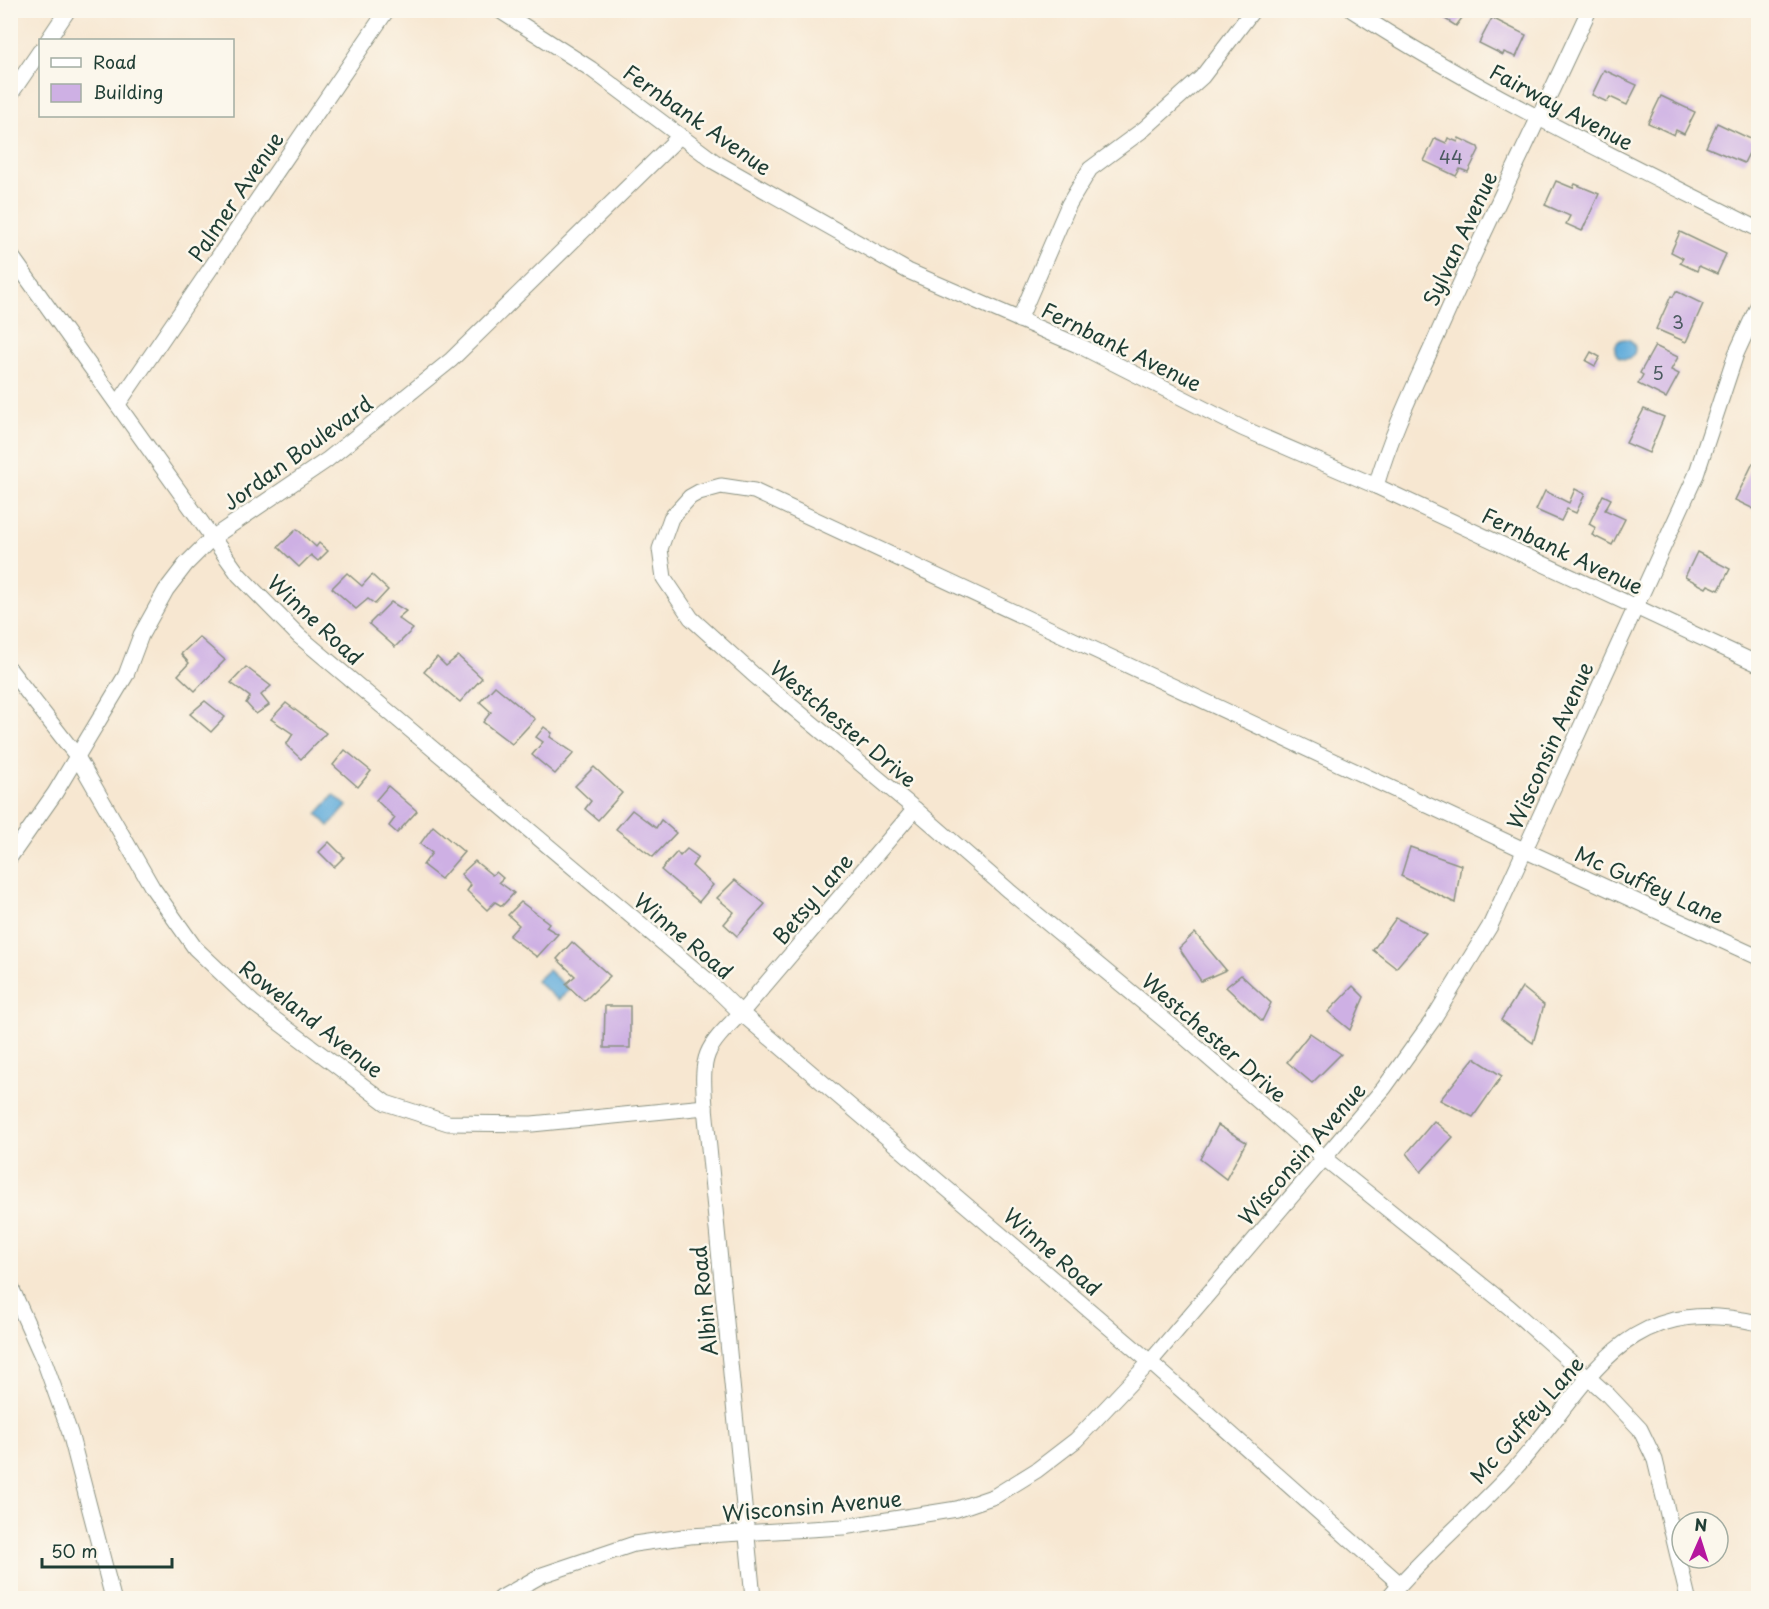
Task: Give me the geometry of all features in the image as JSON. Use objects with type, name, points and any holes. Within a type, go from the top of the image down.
[{"type":"street","points":[[49,39],[68,10]]},
{"type":"street","name":"Palmer Avenue","points":[[118,404],[387,10]]},
{"type":"street","name":"Fernbank Avenue","points":[[499,10],[591,69],[715,162],[908,271],[1082,347],[1242,428],[1376,486],[1758,664]]},
{"type":"street","points":[[1019,320],[1068,204],[1090,170],[1144,129],[1202,77],[1252,10]]},
{"type":"street","name":"Fairway Avenue","points":[[1352,10],[1417,52],[1539,120],[1758,229]]},
{"type":"street","name":"Sylvan Avenue","points":[[1376,486],[1385,453],[1469,263],[1539,120],[1588,10]]},
{"type":"street","points":[[10,95],[39,52]]},
{"type":"street","name":"Jordan Boulevard","points":[[10,857],[55,794],[76,755],[126,675],[141,635],[166,590],[186,564],[212,538],[327,460],[451,360],[680,136]]},
{"type":"street","name":"Winne Road","points":[[10,254],[239,575],[298,636],[706,980],[741,1014],[1150,1362],[1400,1584]]},
{"type":"street","name":"Wisconsin Avenue","points":[[501,1599],[542,1575],[634,1544],[747,1532],[843,1527],[957,1509],[995,1496],[1037,1470],[1076,1440],[1150,1362],[1384,1088],[1432,1021],[1490,926],[1696,475],[1736,354],[1758,306]]},
{"type":"street","name":"Westchester Drive","points":[[1524,850],[754,491],[721,486],[690,497],[670,518],[660,549],[664,578],[676,600],[691,618],[754,675],[915,809],[1324,1158],[1509,1307],[1587,1376],[1640,1429],[1655,1460],[1688,1598]]},
{"type":"street","name":"Roweland Avenue","points":[[10,670],[76,755],[152,887],[195,948],[253,1003],[386,1103],[427,1118],[460,1123],[532,1124],[705,1107]]},
{"type":"street","name":"Betsy Lane","points":[[741,1014],[915,809]]},
{"type":"street","name":"Mc Guffey Lane","points":[[1524,850],[1758,957]]},
{"type":"street","name":"Albin Road","points":[[741,1014],[715,1040],[705,1055],[703,1073],[753,1599]]},
{"type":"street","points":[[10,1285],[45,1363],[70,1433],[113,1599]]},
{"type":"street","name":"Mc Guffey Lane","points":[[1388,1599],[1400,1584],[1511,1473],[1587,1376],[1628,1341],[1674,1318],[1727,1315],[1758,1323]]},
{"type":"water","points":[[1621,339],[1629,339],[1635,345],[1635,353],[1629,359],[1621,359],[1615,353],[1615,345]]},
{"type":"water","points":[[334,795],[347,806],[329,826],[317,814]]},
{"type":"water","points":[[548,970],[570,990],[558,1000],[536,981]]},
{"type":"building","points":[[1431,10],[1468,10],[1456,26]]},
{"type":"building","points":[[1492,18],[1526,35],[1516,57],[1504,52],[1503,55],[1479,43]]},
{"type":"building","points":[[1604,70],[1637,85],[1627,105],[1610,97],[1607,102],[1592,95]]},
{"type":"building","points":[[1661,96],[1695,112],[1684,134],[1676,130],[1674,135],[1648,123]]},
{"type":"building","points":[[1717,123],[1755,141],[1744,163],[1706,147]]},
{"type":"building","points":[[1435,138],[1446,143],[1448,138],[1458,142],[1459,138],[1478,147],[1479,150],[1468,172],[1460,169],[1456,176],[1424,161]]},
{"type":"building","points":[[1556,181],[1573,188],[1575,184],[1599,194],[1582,231],[1566,224],[1570,216],[1545,205]]},
{"type":"building","points":[[1680,232],[1726,254],[1717,274],[1699,266],[1697,271],[1680,263],[1683,258],[1671,252]]},
{"type":"building","points":[[1676,291],[1703,304],[1686,342],[1656,329],[1671,296],[1673,297]]},
{"type":"building","points":[[1655,346],[1678,357],[1671,370],[1679,374],[1666,398],[1638,384],[1643,375],[1640,373]]},
{"type":"building","points":[[1591,352],[1600,357],[1595,366],[1586,361]]},
{"type":"building","points":[[1644,409],[1664,417],[1649,453],[1626,443]]},
{"type":"building","points":[[1753,463],[1758,465],[1758,511],[1735,500]]},
{"type":"building","points":[[1575,489],[1585,494],[1576,513],[1567,509],[1561,521],[1536,510],[1545,491],[1569,503]]},
{"type":"building","points":[[1603,495],[1611,499],[1605,510],[1625,519],[1612,545],[1592,535],[1596,528],[1589,524]]},
{"type":"building","points":[[297,529],[316,547],[319,543],[328,551],[318,561],[311,555],[299,567],[278,547]]},
{"type":"building","points":[[1697,552],[1730,569],[1719,590],[1708,585],[1706,588],[1685,577]]},
{"type":"building","points":[[347,573],[362,586],[372,575],[388,590],[375,604],[368,599],[356,609],[332,588]]},
{"type":"building","points":[[391,602],[406,611],[398,618],[413,629],[395,647],[369,624]]},
{"type":"building","points":[[199,637],[225,660],[195,691],[178,675],[189,663],[181,654]]},
{"type":"building","points":[[458,656],[482,678],[460,702],[424,672],[437,657],[446,666]]},
{"type":"building","points":[[246,667],[271,686],[261,695],[269,705],[256,714],[246,703],[250,697],[231,683]]},
{"type":"building","points":[[495,686],[535,719],[512,744],[483,722],[491,712],[480,702]]},
{"type":"building","points":[[205,701],[225,717],[211,732],[190,714]]},
{"type":"building","points":[[286,703],[326,733],[301,759],[286,745],[293,734],[271,719]]},
{"type":"building","points":[[544,727],[552,733],[550,737],[574,753],[555,774],[532,755],[543,742],[536,737]]},
{"type":"building","points":[[345,750],[371,771],[358,787],[333,765]]},
{"type":"building","points":[[594,767],[622,793],[598,820],[585,809],[591,801],[575,786]]},
{"type":"building","points":[[388,786],[417,811],[397,833],[389,826],[395,818],[376,800]]},
{"type":"building","points":[[632,810],[656,828],[661,820],[676,833],[653,857],[616,829]]},
{"type":"building","points":[[433,826],[464,852],[441,879],[423,865],[432,853],[420,844]]},
{"type":"building","points":[[329,842],[344,857],[334,867],[319,852]]},
{"type":"building","points":[[1410,847],[1461,865],[1455,903],[1401,876]]},
{"type":"building","points":[[687,849],[698,857],[692,866],[713,885],[699,902],[661,870],[677,852],[680,856]]},
{"type":"building","points":[[475,861],[492,875],[496,872],[503,878],[499,882],[514,893],[502,906],[495,902],[487,910],[467,891],[471,885],[461,874]]},
{"type":"building","points":[[735,880],[765,904],[737,936],[724,924],[734,912],[717,898]]},
{"type":"building","points":[[521,902],[549,923],[546,927],[558,934],[537,957],[509,936],[519,925],[508,915]]},
{"type":"building","points":[[1396,918],[1426,933],[1396,968],[1373,950]]},
{"type":"building","points":[[1195,933],[1226,970],[1201,981],[1179,948]]},
{"type":"building","points":[[572,942],[610,976],[584,1001],[566,984],[575,976],[557,959]]},
{"type":"building","points":[[1241,975],[1271,1003],[1262,1021],[1226,987]]},
{"type":"building","points":[[1353,986],[1364,997],[1350,1030],[1328,1012]]},
{"type":"building","points":[[1522,987],[1544,1005],[1533,1043],[1501,1020]]},
{"type":"building","points":[[605,1006],[630,1006],[630,1048],[604,1048]]},
{"type":"building","points":[[1310,1033],[1341,1054],[1312,1083],[1287,1062]]},
{"type":"building","points":[[1474,1058],[1502,1076],[1473,1117],[1440,1100]]},
{"type":"building","points":[[1434,1121],[1453,1137],[1421,1172],[1407,1153]]},
{"type":"building","points":[[1218,1125],[1246,1142],[1226,1179],[1200,1159]]}]
